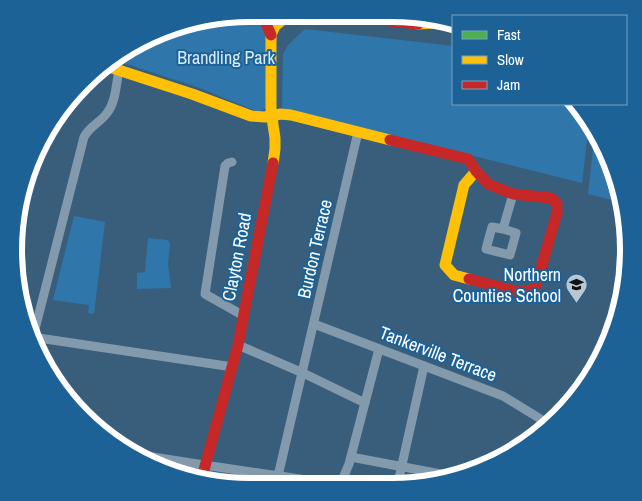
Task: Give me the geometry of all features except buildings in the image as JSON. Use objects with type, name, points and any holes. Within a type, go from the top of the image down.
[{"type":"main road","points":[[266,22],[271,36]]},
{"type":"main road","points":[[271,36],[275,26],[280,22]]},
{"type":"main road","points":[[413,23],[418,24]]},
{"type":"main road","name":"Clayton Road","points":[[203,473],[238,345],[275,149],[272,116],[271,36]]},
{"type":"main road","points":[[114,68],[251,116],[291,115],[468,159],[488,184],[513,194],[551,198],[558,203],[557,212],[536,285],[530,291],[519,292],[454,275],[445,265],[464,185],[476,171]]},
{"type":"street","points":[[35,325],[84,137],[88,130],[108,113],[113,104],[119,70]]},
{"type":"street","name":"Burdon Terrace","points":[[278,476],[358,132]]},
{"type":"street","points":[[232,162],[225,166],[205,294],[244,316]]},
{"type":"street","points":[[504,229],[513,194]]},
{"type":"street","name":"Tankerville Terrace","points":[[314,324],[503,396],[543,421]]},
{"type":"street","points":[[40,338],[232,367]]},
{"type":"street","points":[[238,345],[303,373],[365,403]]},
{"type":"street","points":[[342,478],[351,457],[379,349]]},
{"type":"street","points":[[399,478],[424,366]]},
{"type":"street","points":[[351,457],[438,474]]},
{"type":"street","points":[[212,475],[278,476],[292,478]]},
{"type":"green space","name":"Brandling Park","points":[[260,22],[266,29],[266,106],[264,109],[256,111],[197,87],[122,63],[150,46],[191,30],[221,24]]},
{"type":"green space","points":[[305,29],[452,46],[452,105],[567,105],[588,135],[582,183],[282,108],[283,54],[288,45]]},
{"type":"green space","points":[[593,145],[602,163],[614,200],[588,194]]},
{"type":"green space","points":[[74,216],[105,222],[94,314],[88,313],[89,305],[53,300]]},
{"type":"green space","points":[[148,238],[167,240],[170,243],[168,264],[171,288],[137,289],[137,273],[145,272]]},
{"type":"green space","points":[[180,467],[193,469],[195,472]]},
{"type":"green space","points":[[210,471],[252,478],[221,477],[209,475]]},
{"type":"traffic: slow","points":[[273,163],[275,138],[271,111],[271,35],[275,26],[280,22]]},
{"type":"traffic: slow","points":[[114,69],[192,94],[251,116],[291,115],[390,140]]},
{"type":"traffic: slow","points":[[469,279],[454,275],[445,265],[464,185],[476,171]]},
{"type":"traffic: jam","points":[[265,22],[271,35]]},
{"type":"traffic: jam","points":[[413,23],[418,24]]},
{"type":"traffic: jam","points":[[390,140],[468,159],[488,184],[513,194],[551,198],[557,203],[557,213],[536,285],[530,291],[519,292],[469,279]]},
{"type":"traffic: jam","points":[[203,473],[238,345],[273,163]]},
{"type":"place","name":"Northern Counties School","points":[[577,304]]}]
